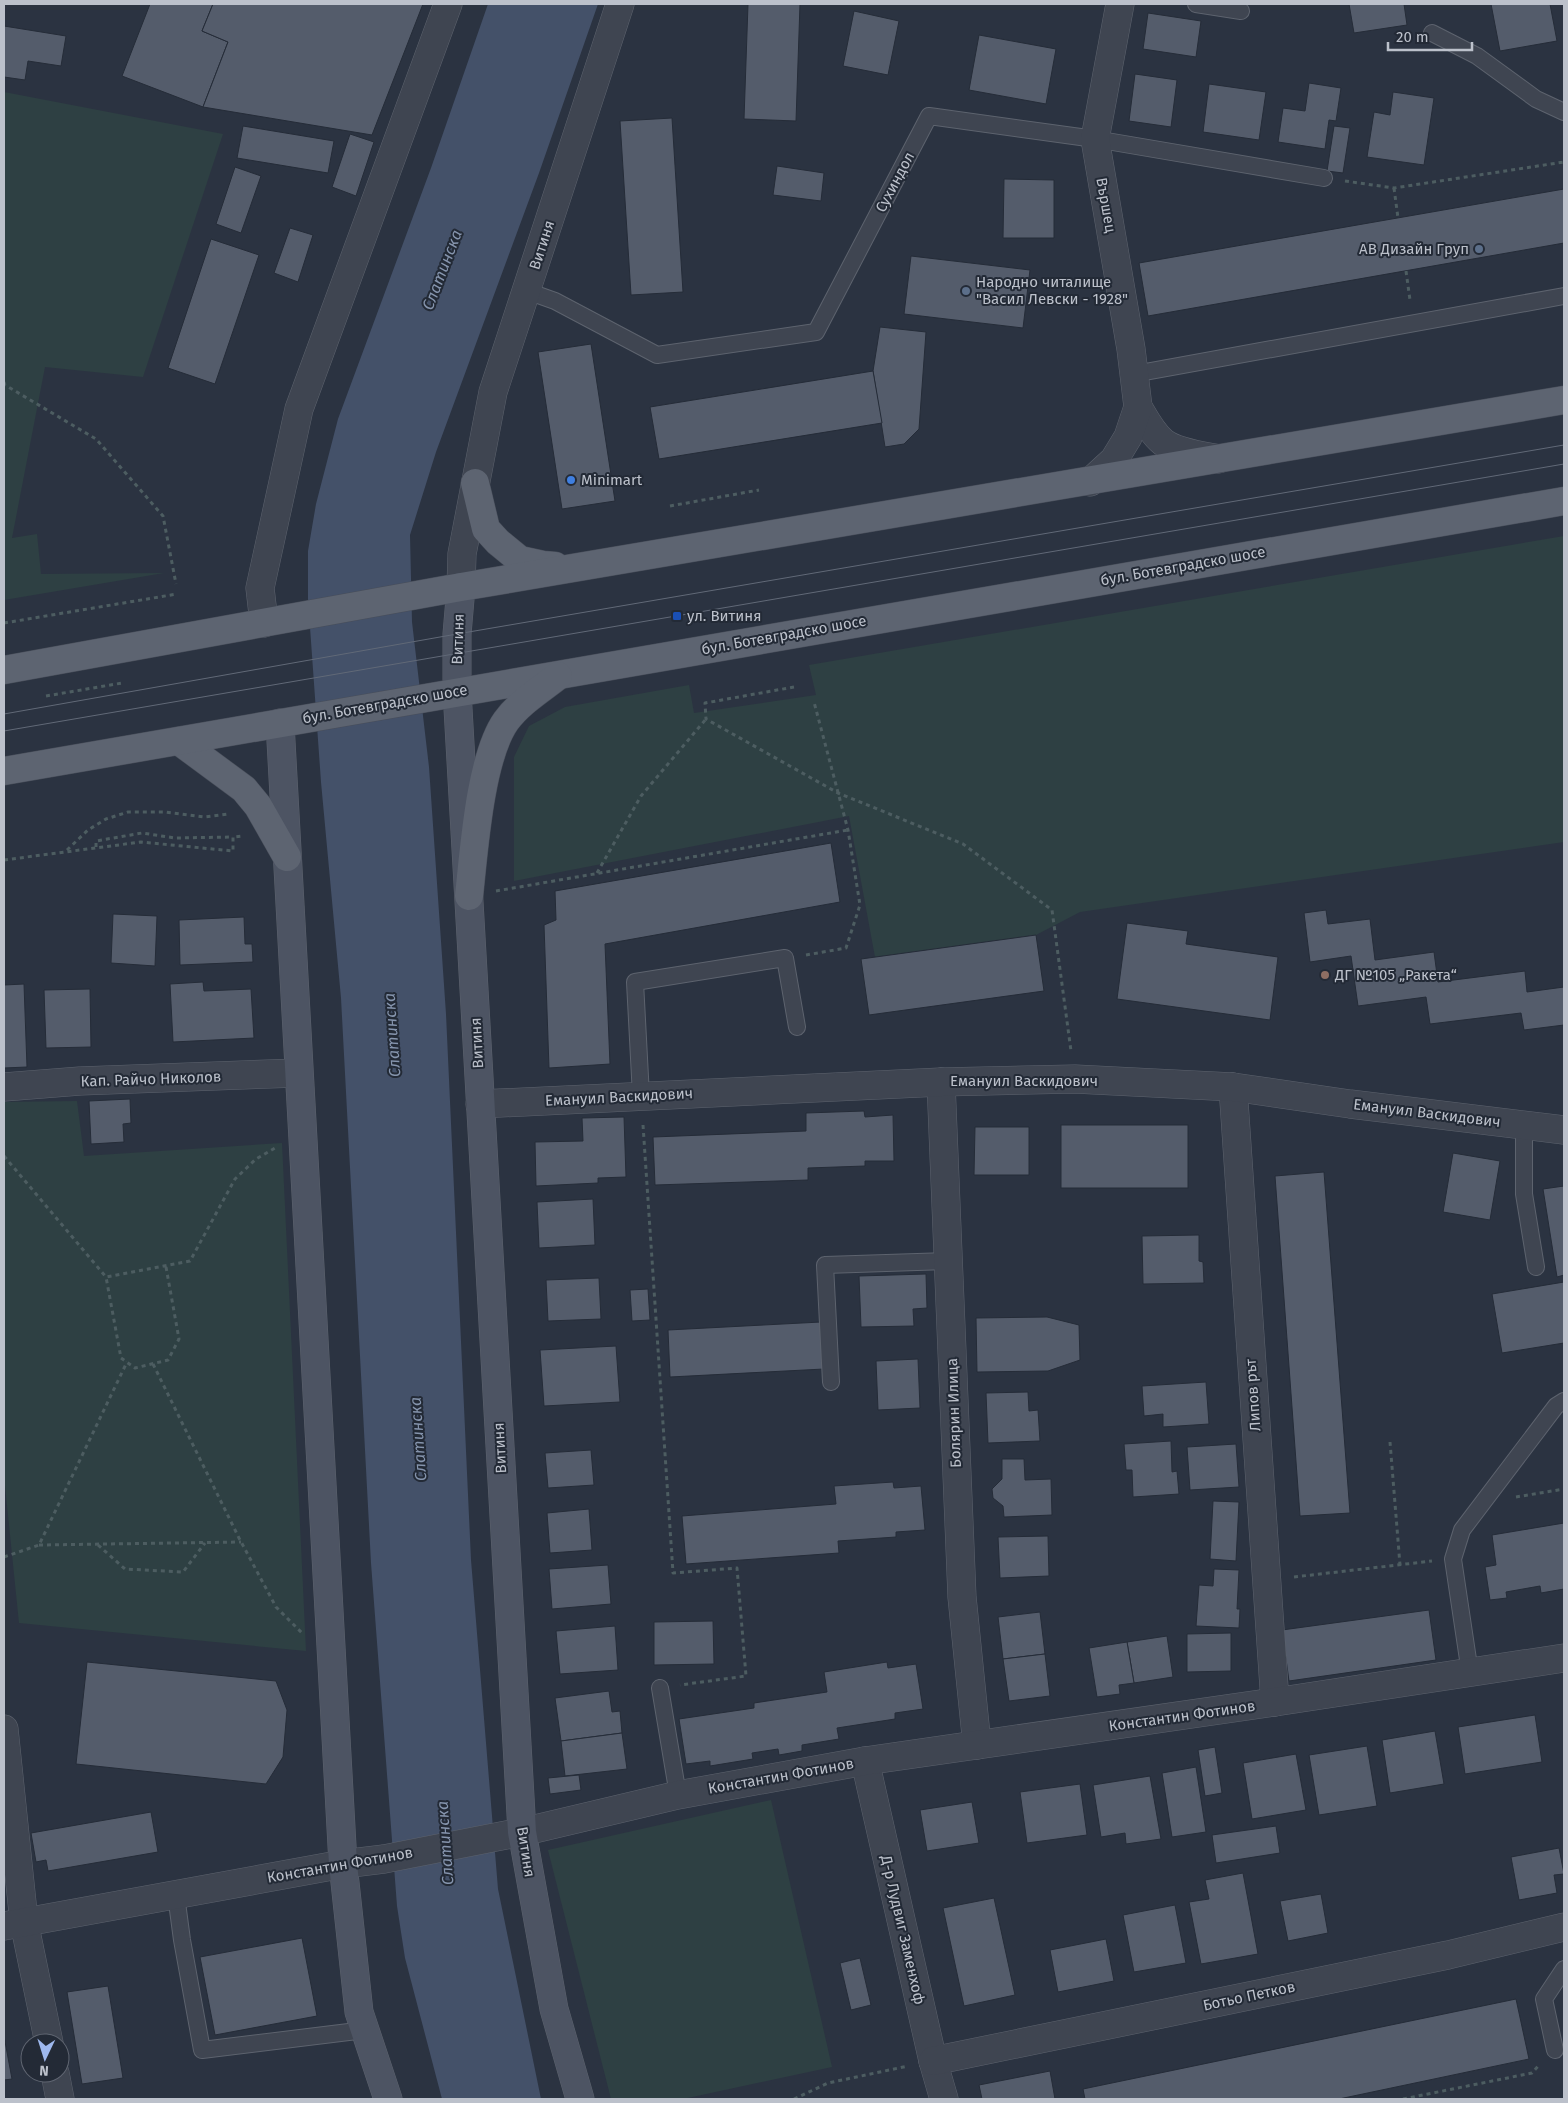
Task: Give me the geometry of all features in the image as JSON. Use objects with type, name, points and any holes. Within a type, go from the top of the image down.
[{"type":"main road","points":[[4,670],[461,587],[1221,460],[1564,400]]},
{"type":"main road","points":[[475,483],[486,529],[505,549],[520,560],[535,564],[579,568]]},
{"type":"main road","name":"бул. Ботевградско шосе","points":[[4,771],[457,691],[1564,501]]},
{"type":"main road","points":[[469,896],[478,819],[490,759],[502,729],[506,721],[524,702],[561,674]]},
{"type":"main road","points":[[179,741],[244,789],[258,806],[287,857]]},
{"type":"street","points":[[264,623],[260,588],[299,408],[448,4]]},
{"type":"street","name":"Витиня","points":[[580,2099],[554,2009],[513,1834],[480,1104],[457,691],[457,634],[462,554],[493,392],[620,4]]},
{"type":"street","name":"Вършец","points":[[1120,4],[1095,139],[1138,407],[1150,427],[1164,443],[1185,451],[1221,460]]},
{"type":"street","name":"Вършец","points":[[1090,482],[1114,460],[1128,437],[1138,407]]},
{"type":"street","points":[[280,723],[343,1864],[359,2012],[388,2099]]},
{"type":"street","name":"Кап. Райчо Николов","points":[[4,1087],[80,1081],[298,1073]]},
{"type":"street","name":"Емануил Васкидович","points":[[480,1104],[941,1082],[1075,1079],[1233,1087],[1350,1104],[1564,1130]]},
{"type":"street","name":"Болярин Илица","points":[[941,1082],[962,1597],[977,1745]]},
{"type":"street","name":"Липов рът","points":[[1233,1087],[1275,1702]]},
{"type":"street","name":"Константин Фотинов","points":[[14,1924],[513,1834],[678,1795],[865,1761],[1564,1658]]},
{"type":"street","points":[[4,1729],[14,1924],[46,2033]]},
{"type":"street","name":"Д-р Лудвиг Заменхоф","points":[[865,1761],[933,2061],[944,2099]]},
{"type":"street","name":"Ботьо Петков","points":[[933,2061],[1448,1955],[1564,1927]]},
{"type":"street","points":[[57,2083],[60,2099]]},
{"type":"lane","points":[[1196,4],[1241,11]]},
{"type":"lane","points":[[1432,33],[1477,56],[1536,99],[1564,112]]},
{"type":"lane","name":"Сухиндол","points":[[527,291],[555,301],[657,355],[816,332],[929,116],[1095,139],[1324,178]]},
{"type":"lane","points":[[1134,374],[1564,296]]},
{"type":"lane","points":[[641,1096],[635,982],[785,958],[797,1027]]},
{"type":"lane","points":[[1524,1125],[1524,1194],[1536,1267]]},
{"type":"lane","points":[[831,1382],[825,1265],[948,1261]]},
{"type":"lane","points":[[1470,1673],[1453,1559],[1462,1530],[1556,1406],[1564,1401]]},
{"type":"lane","points":[[660,1688],[678,1795]]},
{"type":"lane","points":[[176,1895],[182,1940],[202,2050],[365,2030]]},
{"type":"lane","points":[[1555,2050],[1544,1999],[1564,1969]]},
{"type":"path","points":[[1324,178],[1394,188],[1564,162]]},
{"type":"path","points":[[1394,188],[1398,218]]},
{"type":"path","points":[[1406,271],[1410,300]]},
{"type":"path","points":[[4,382],[5,385],[96,439],[163,516],[176,584]]},
{"type":"path","points":[[670,506],[759,490]]},
{"type":"path","points":[[4,623],[178,594]]},
{"type":"path","points":[[46,696],[122,683]]},
{"type":"path","points":[[597,873],[641,796],[706,718],[705,703],[794,687]]},
{"type":"path","points":[[785,958],[846,948],[860,905],[848,830],[814,702]]},
{"type":"path","points":[[706,718],[838,793],[963,844],[1052,910],[1075,1079]]},
{"type":"path","points":[[67,850],[88,830],[106,819],[128,812],[165,812],[204,817],[235,813]]},
{"type":"path","points":[[96,847],[96,841],[142,833],[175,838],[233,837],[244,835],[241,828]]},
{"type":"path","points":[[469,896],[848,830]]},
{"type":"path","points":[[4,860],[67,850],[141,842],[233,851],[233,837]]},
{"type":"path","points":[[641,1096],[673,1573],[737,1568],[746,1676],[660,1688]]},
{"type":"path","points":[[106,1277],[190,1261],[235,1178],[256,1159],[283,1144],[302,1140]]},
{"type":"path","points":[[4,1156],[106,1277],[121,1358],[135,1368],[168,1360],[178,1339],[166,1267]]},
{"type":"path","points":[[39,1545],[127,1362]]},
{"type":"path","points":[[154,1364],[241,1542],[276,1606],[313,1644],[331,1654]]},
{"type":"path","points":[[1390,1442],[1400,1565]]},
{"type":"path","points":[[1483,1502],[1564,1489]]},
{"type":"path","points":[[4,1557],[39,1545],[241,1542]]},
{"type":"path","points":[[97,1544],[125,1570],[184,1572],[206,1543]]},
{"type":"path","points":[[1266,1580],[1453,1559]]},
{"type":"path","points":[[1403,2099],[1532,2072],[1555,2050]]},
{"type":"path","points":[[794,2099],[828,2083],[933,2061]]},
{"type":"shaded area","points":[[4,92],[223,134],[143,377],[45,367],[12,538],[37,534],[41,574],[164,573],[4,600]]},
{"type":"shaded area","points":[[1564,536],[1564,842],[1080,912],[1036,935],[875,957],[849,816],[514,881],[514,757],[529,726],[565,707],[689,685],[694,713],[816,695],[809,665]]},
{"type":"shaded area","points":[[77,1101],[84,1156],[282,1143],[306,1651],[19,1623],[4,1476],[4,1102]]},
{"type":"shaded area","points":[[771,1800],[832,2067],[683,2099],[611,2099],[548,1850]]},
{"type":"water","name":"Слатинска","points":[[488,4],[598,4],[539,173],[436,452],[410,535],[412,622],[429,767],[446,1014],[471,1560],[498,1889],[541,2099],[442,2099],[405,1958],[397,1906],[371,1563],[341,998],[321,782],[308,599],[308,551],[316,504],[338,419],[431,168]]},
{"type":"building","points":[[150,4],[213,4],[202,31],[228,42],[203,107],[122,76]]},
{"type":"building","points":[[213,4],[423,4],[372,135],[203,107],[228,42],[202,31]]},
{"type":"building","points":[[748,4],[800,4],[796,121],[744,119]]},
{"type":"building","points":[[1349,4],[1404,4],[1407,25],[1354,33]]},
{"type":"building","points":[[1491,4],[1550,4],[1557,41],[1500,51]]},
{"type":"building","points":[[854,11],[899,21],[888,75],[843,66]]},
{"type":"building","points":[[1148,13],[1201,21],[1196,57],[1143,49]]},
{"type":"building","points":[[4,26],[66,36],[61,66],[28,61],[25,80],[4,77]]},
{"type":"building","points":[[979,35],[1056,49],[1046,104],[969,90]]},
{"type":"building","points":[[1135,74],[1177,80],[1171,127],[1129,121]]},
{"type":"building","points":[[1309,83],[1341,88],[1336,121],[1329,120],[1325,149],[1278,142],[1283,108],[1305,111]]},
{"type":"building","points":[[1209,84],[1266,92],[1259,140],[1203,132]]},
{"type":"building","points":[[1393,92],[1434,98],[1424,165],[1367,157],[1374,112],[1390,115]]},
{"type":"building","points":[[672,118],[683,292],[631,295],[620,121]]},
{"type":"building","points":[[243,126],[334,141],[328,173],[237,158]]},
{"type":"building","points":[[1334,126],[1350,128],[1343,173],[1327,171]]},
{"type":"building","points":[[350,134],[374,142],[356,196],[332,187]]},
{"type":"building","points":[[777,166],[824,173],[821,201],[773,195]]},
{"type":"building","points":[[235,167],[261,176],[241,233],[216,224]]},
{"type":"building","points":[[1004,179],[1054,180],[1054,238],[1003,238]]},
{"type":"building","points":[[1564,189],[1564,243],[1148,316],[1139,263]]},
{"type":"building","points":[[290,228],[313,235],[298,282],[274,273]]},
{"type":"building","points":[[211,239],[259,255],[215,384],[168,368]]},
{"type":"building","points":[[911,256],[1030,270],[1023,328],[904,314]]},
{"type":"building","points":[[880,327],[926,332],[919,429],[904,444],[885,447],[873,371]]},
{"type":"building","points":[[591,344],[615,501],[562,509],[538,352]]},
{"type":"building","points":[[873,371],[882,423],[659,459],[650,407]]},
{"type":"building","points":[[831,843],[840,902],[605,944],[610,1064],[549,1068],[544,925],[556,920],[555,891]]},
{"type":"building","points":[[1326,910],[1328,924],[1370,919],[1375,960],[1434,952],[1438,982],[1525,971],[1527,992],[1564,987],[1564,1025],[1524,1030],[1521,1013],[1430,1024],[1426,997],[1358,1006],[1351,956],[1310,962],[1304,913]]},
{"type":"building","points":[[113,914],[157,916],[155,966],[111,963]]},
{"type":"building","points":[[244,917],[245,944],[252,944],[253,962],[180,965],[179,920]]},
{"type":"building","points":[[1127,923],[1188,931],[1186,944],[1278,957],[1270,1020],[1117,999]]},
{"type":"building","points":[[1036,935],[1044,991],[869,1015],[861,959]]},
{"type":"building","points":[[203,982],[204,991],[251,989],[254,1038],[173,1042],[170,984]]},
{"type":"building","points":[[24,984],[27,1067],[4,1068],[4,985]]},
{"type":"building","points":[[90,989],[91,1047],[46,1048],[44,990]]},
{"type":"building","points":[[130,1099],[131,1123],[123,1124],[124,1142],[91,1144],[89,1101]]},
{"type":"building","points":[[864,1111],[865,1117],[893,1115],[894,1161],[865,1161],[865,1166],[808,1168],[808,1180],[655,1185],[653,1137],[806,1131],[806,1113]]},
{"type":"building","points":[[624,1117],[626,1177],[598,1178],[598,1183],[536,1186],[535,1142],[583,1141],[582,1118]]},
{"type":"building","points":[[1061,1125],[1188,1125],[1188,1188],[1061,1188]]},
{"type":"building","points":[[975,1127],[1029,1127],[1029,1175],[974,1175]]},
{"type":"building","points":[[1453,1153],[1500,1161],[1490,1220],[1443,1212]]},
{"type":"building","points":[[1324,1172],[1350,1513],[1300,1516],[1275,1176]]},
{"type":"building","points":[[1564,1186],[1564,1275],[1557,1277],[1543,1189]]},
{"type":"building","points":[[593,1199],[595,1245],[539,1248],[537,1202]]},
{"type":"building","points":[[1199,1235],[1199,1261],[1203,1262],[1204,1283],[1143,1284],[1142,1236]]},
{"type":"building","points":[[926,1274],[927,1308],[913,1309],[914,1326],[861,1327],[859,1276]]},
{"type":"building","points":[[599,1278],[601,1319],[548,1321],[546,1280]]},
{"type":"building","points":[[1564,1282],[1564,1343],[1502,1353],[1492,1294]]},
{"type":"building","points":[[648,1289],[650,1320],[632,1321],[630,1290]]},
{"type":"building","points":[[1047,1317],[1079,1325],[1080,1360],[1048,1371],[977,1372],[976,1318]]},
{"type":"building","points":[[821,1322],[824,1369],[670,1377],[668,1330]]},
{"type":"building","points":[[616,1346],[620,1402],[544,1406],[540,1350]]},
{"type":"building","points":[[918,1359],[920,1408],[878,1410],[876,1361]]},
{"type":"building","points":[[1206,1382],[1209,1424],[1163,1427],[1163,1414],[1144,1416],[1142,1386]]},
{"type":"building","points":[[1028,1392],[1029,1411],[1038,1410],[1040,1441],[988,1443],[986,1393]]},
{"type":"building","points":[[1171,1441],[1172,1472],[1177,1471],[1179,1494],[1133,1497],[1132,1470],[1126,1470],[1124,1444]]},
{"type":"building","points":[[1236,1444],[1239,1487],[1190,1490],[1187,1447]]},
{"type":"building","points":[[591,1450],[594,1485],[548,1488],[545,1453]]},
{"type":"building","points":[[1002,1459],[1024,1459],[1025,1480],[1051,1479],[1052,1515],[1004,1517],[1003,1506],[993,1498],[992,1489],[1002,1479]]},
{"type":"building","points":[[893,1482],[894,1488],[921,1486],[925,1530],[896,1532],[896,1537],[838,1541],[839,1553],[686,1564],[682,1516],[836,1504],[834,1486]]},
{"type":"building","points":[[1213,1501],[1239,1502],[1236,1561],[1210,1559]]},
{"type":"building","points":[[589,1509],[592,1550],[550,1553],[547,1513]]},
{"type":"building","points":[[1564,1523],[1564,1589],[1541,1593],[1540,1586],[1506,1592],[1507,1598],[1490,1600],[1485,1567],[1496,1565],[1492,1535]]},
{"type":"building","points":[[1048,1536],[1049,1576],[1000,1578],[998,1537]]},
{"type":"building","points":[[608,1565],[611,1604],[552,1609],[549,1569]]},
{"type":"building","points":[[1214,1569],[1239,1570],[1237,1609],[1240,1609],[1239,1628],[1196,1626],[1199,1585],[1213,1586]]},
{"type":"building","points":[[1429,1610],[1436,1660],[1289,1681],[1282,1630]]},
{"type":"building","points":[[1040,1612],[1045,1654],[1003,1659],[998,1617]]},
{"type":"building","points":[[713,1621],[714,1664],[654,1665],[654,1622]]},
{"type":"building","points":[[615,1626],[618,1670],[560,1674],[556,1631]]},
{"type":"building","points":[[1231,1633],[1231,1671],[1187,1672],[1187,1634]]},
{"type":"building","points":[[1167,1636],[1173,1677],[1134,1683],[1127,1642]]},
{"type":"building","points":[[1127,1642],[1134,1683],[1119,1685],[1120,1694],[1097,1697],[1089,1648]]},
{"type":"building","points":[[1045,1654],[1050,1696],[1009,1701],[1003,1659]]},
{"type":"building","points":[[87,1662],[276,1681],[287,1710],[283,1757],[266,1784],[76,1764]]},
{"type":"building","points":[[887,1662],[888,1668],[916,1664],[923,1709],[895,1713],[895,1719],[837,1728],[839,1739],[802,1745],[802,1751],[779,1755],[778,1749],[752,1753],[753,1759],[710,1766],[710,1761],[686,1764],[679,1719],[754,1708],[754,1703],[827,1692],[824,1672]]},
{"type":"building","points":[[609,1691],[612,1712],[620,1711],[622,1733],[561,1741],[555,1698]]},
{"type":"building","points":[[1535,1715],[1542,1762],[1465,1774],[1458,1727]]},
{"type":"building","points":[[1435,1731],[1444,1784],[1390,1793],[1382,1740]]},
{"type":"building","points":[[622,1733],[627,1769],[565,1776],[561,1741]]},
{"type":"building","points":[[1367,1746],[1377,1806],[1319,1815],[1309,1755]]},
{"type":"building","points":[[1215,1747],[1222,1793],[1205,1796],[1198,1750]]},
{"type":"building","points":[[1296,1754],[1306,1810],[1252,1819],[1243,1763]]},
{"type":"building","points":[[1196,1767],[1206,1832],[1172,1837],[1162,1773]]},
{"type":"building","points":[[579,1775],[581,1790],[550,1794],[548,1778]]},
{"type":"building","points":[[1150,1776],[1161,1839],[1126,1844],[1125,1833],[1101,1837],[1093,1785]]},
{"type":"building","points":[[1080,1784],[1087,1835],[1027,1843],[1020,1792]]},
{"type":"building","points":[[972,1802],[979,1843],[927,1851],[920,1810]]},
{"type":"building","points":[[151,1812],[158,1852],[48,1871],[46,1860],[36,1862],[31,1833]]},
{"type":"building","points":[[1276,1826],[1280,1853],[1216,1863],[1212,1835]]},
{"type":"building","points":[[1559,1848],[1564,1874],[1554,1875],[1557,1893],[1519,1900],[1511,1857]]},
{"type":"building","points":[[1243,1873],[1258,1954],[1201,1964],[1189,1902],[1209,1899],[1205,1880]]},
{"type":"building","points":[[1321,1894],[1328,1933],[1288,1941],[1280,1901]]},
{"type":"building","points":[[994,1898],[1015,1995],[964,2006],[943,1908]]},
{"type":"building","points":[[1175,1905],[1186,1963],[1134,1972],[1123,1915]]},
{"type":"building","points":[[302,1938],[317,2016],[215,2035],[200,1957]]},
{"type":"building","points":[[1106,1939],[1114,1981],[1058,1992],[1050,1950]]},
{"type":"building","points":[[860,1958],[871,2005],[851,2010],[840,1963]]},
{"type":"building","points":[[108,1986],[123,2078],[82,2084],[67,1992]]},
{"type":"building","points":[[1516,1999],[1529,2059],[1339,2099],[1085,2099],[1083,2089]]},
{"type":"building","points":[[4,2036],[12,2079],[4,2080]]},
{"type":"building","points":[[1050,2071],[1055,2099],[982,2099],[979,2085]]},
{"type":"tram line","points":[[4,714],[457,634],[1564,445]]},
{"type":"tram line","points":[[4,731],[1564,464]]},
{"type":"place","name":"АВ Дизайн Груп","points":[[1479,249]]},
{"type":"place","name":"Народно читалище \"Васил Левски - 1928\"","points":[[966,291]]},
{"type":"place","name":"Minimart","points":[[571,480]]},
{"type":"place","name":"ул. Витиня","points":[[677,616]]},
{"type":"place","name":"ДГ №105 „Ракета“","points":[[1325,975]]}]
